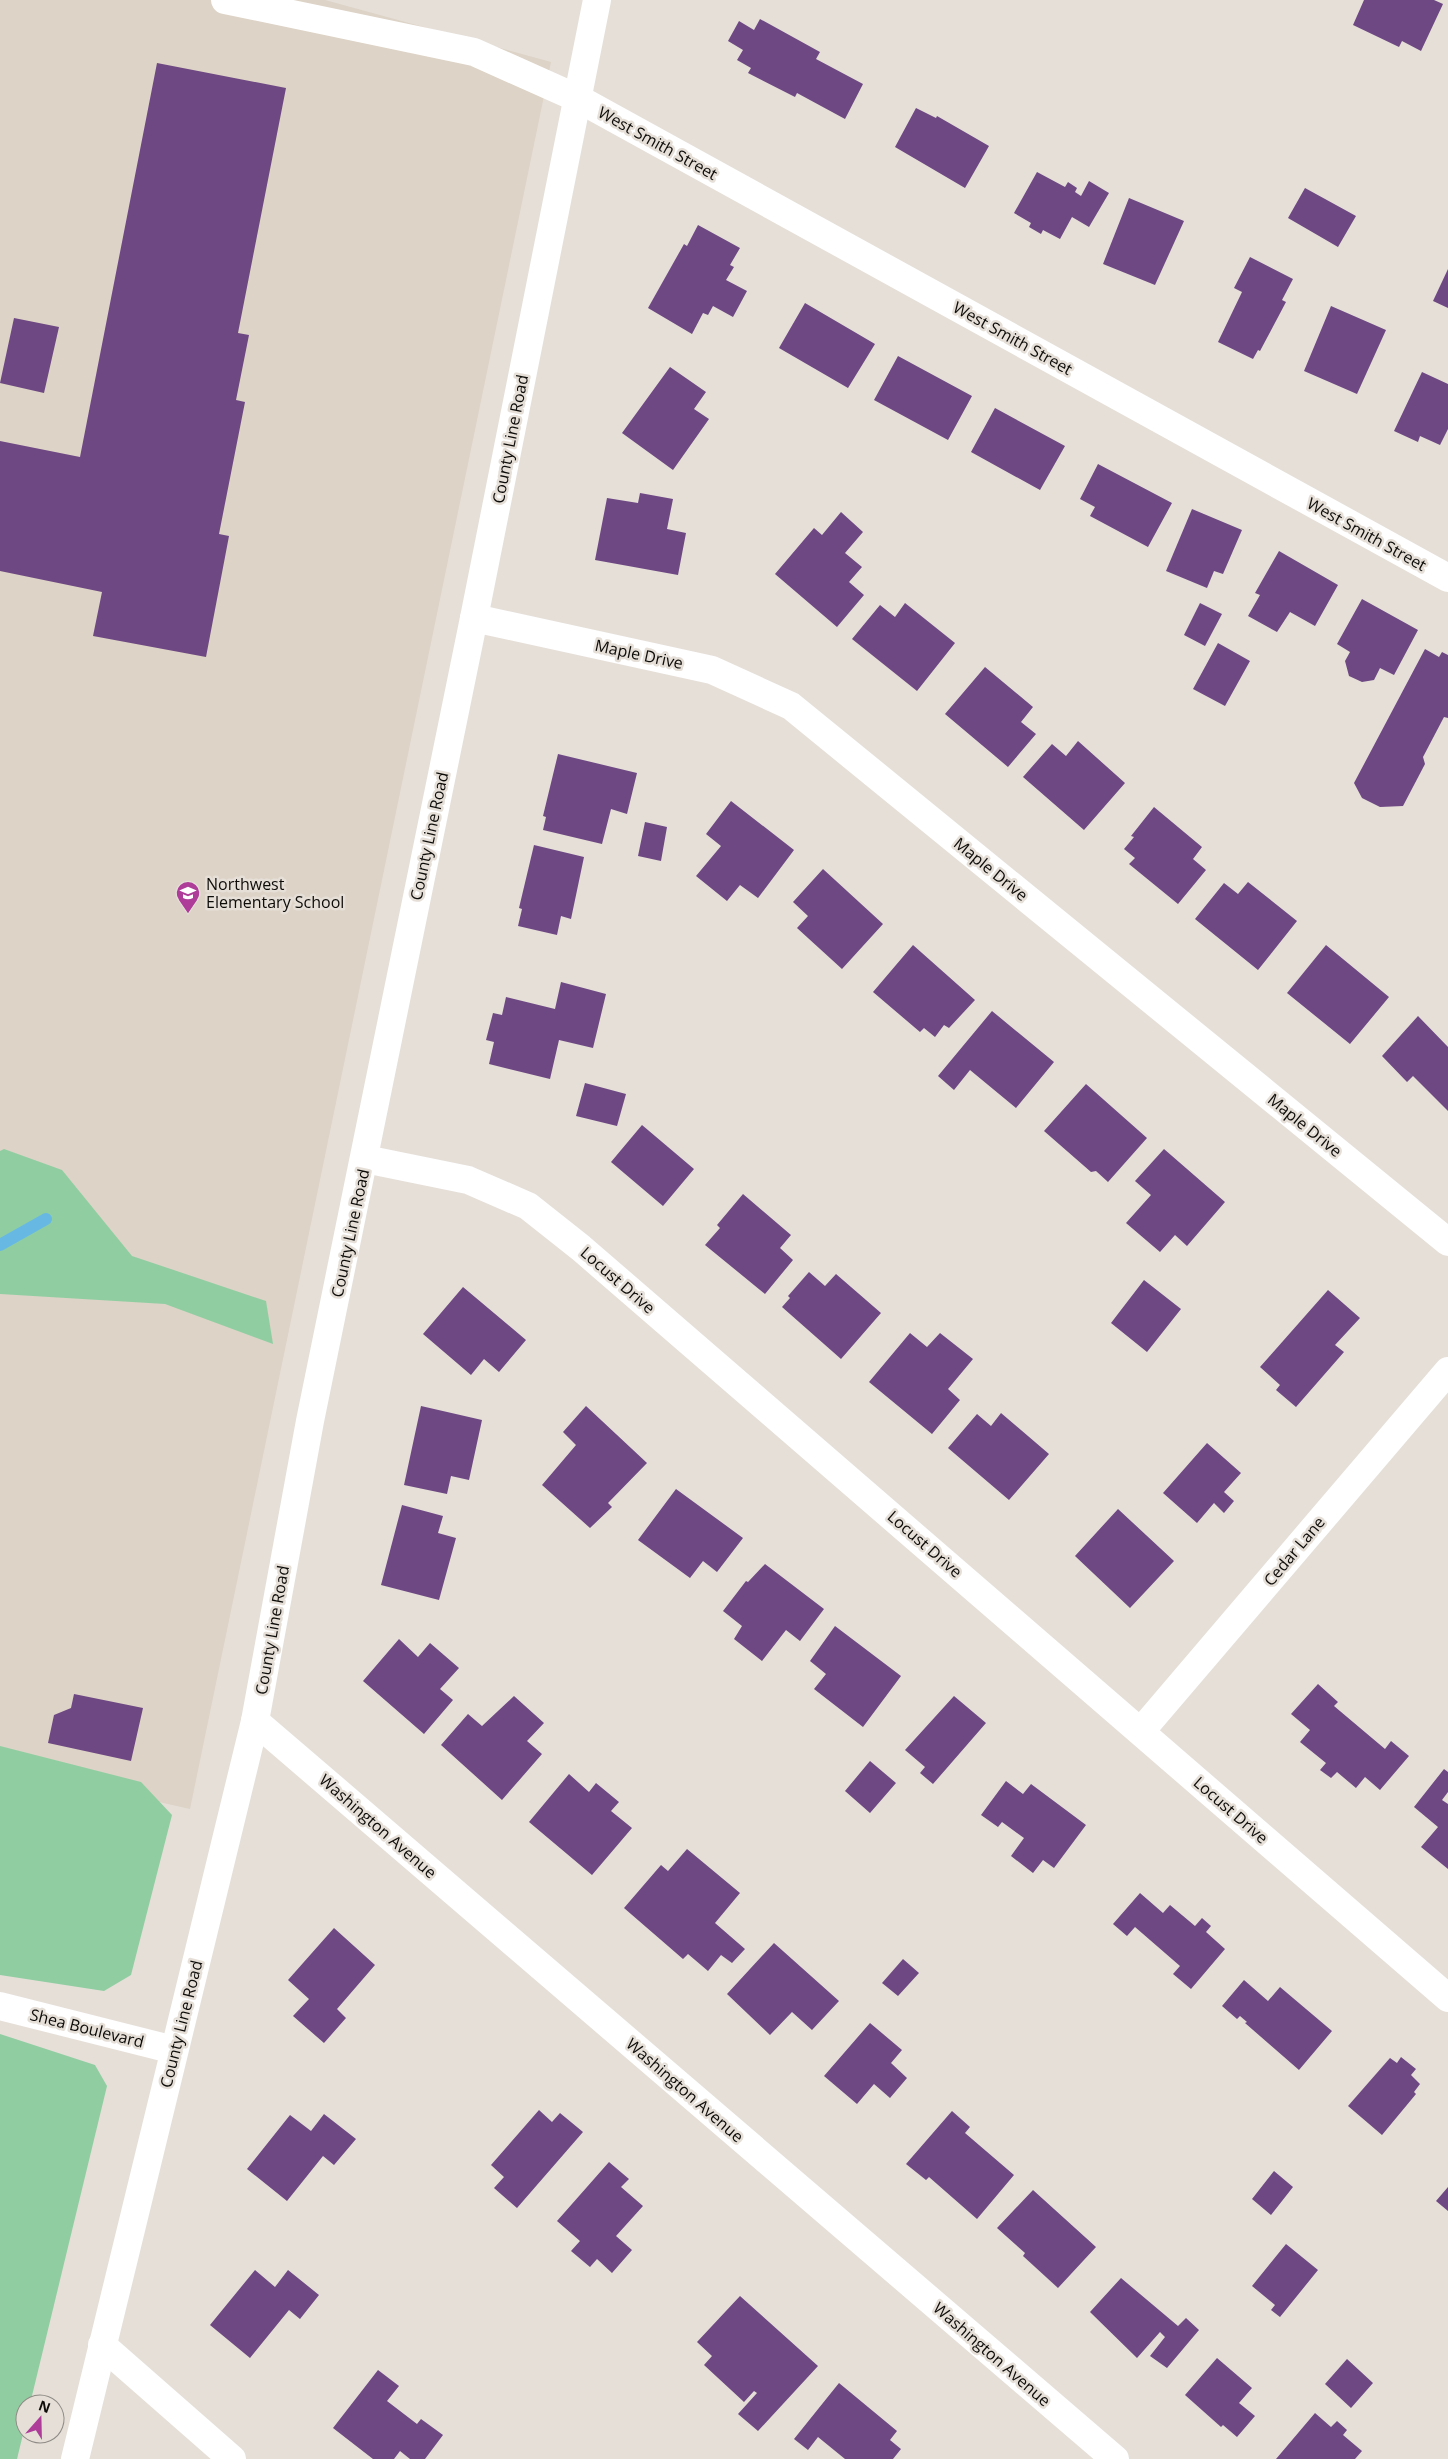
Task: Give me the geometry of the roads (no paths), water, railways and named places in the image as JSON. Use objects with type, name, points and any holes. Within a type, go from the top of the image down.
[{"type":"street","name":"West Smith Street","points":[[225,0],[474,52],[577,98],[1448,578]]},
{"type":"street","name":"County Line Road","points":[[75,2459],[255,1721],[310,1421],[365,1159],[597,0]]},
{"type":"street","name":"Maple Drive","points":[[474,618],[712,670],[791,706],[1448,1242]]},
{"type":"street","name":"Locust Drive","points":[[365,1159],[468,1180],[528,1206],[581,1248],[1448,1998]]},
{"type":"street","name":"Cedar Lane","points":[[1141,1731],[1448,1371]]},
{"type":"street","name":"Washington Avenue","points":[[255,1721],[1115,2459]]},
{"type":"street","name":"Shea Boulevard","points":[[0,2006],[174,2050]]},
{"type":"street","points":[[102,2345],[232,2459]]},
{"type":"waterway","points":[[0,1245],[46,1219]]},
{"type":"place","name":"Northwest Elementary School","points":[[188,914]]}]
